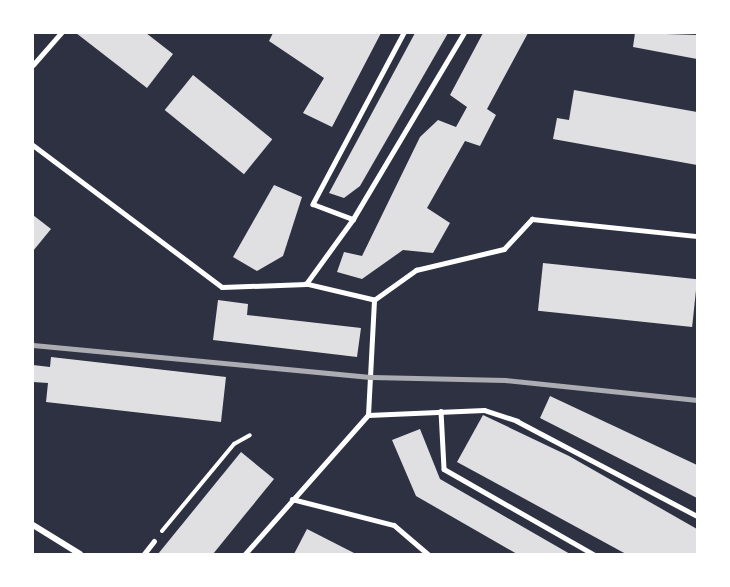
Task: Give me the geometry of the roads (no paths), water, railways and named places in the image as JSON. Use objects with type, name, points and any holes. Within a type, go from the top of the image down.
[{"type":"street","points":[[33,525],[80,554]]},
{"type":"lane","points":[[33,64],[61,33]]},
{"type":"lane","points":[[353,219],[313,204],[404,33]]},
{"type":"lane","points":[[306,284],[353,219],[464,33]]},
{"type":"lane","points":[[33,145],[222,288],[306,284],[374,300],[416,270],[504,249],[532,219],[697,236]]},
{"type":"lane","points":[[245,554],[368,415],[374,300]]},
{"type":"lane","points":[[368,415],[484,410],[517,421],[697,516]]},
{"type":"lane","points":[[441,411],[444,469],[593,554]]},
{"type":"lane","points":[[292,499],[394,525],[428,554]]},
{"type":"lane","points":[[144,554],[154,541]]},
{"type":"railway","points":[[33,345],[372,377],[505,380],[697,400]]}]
